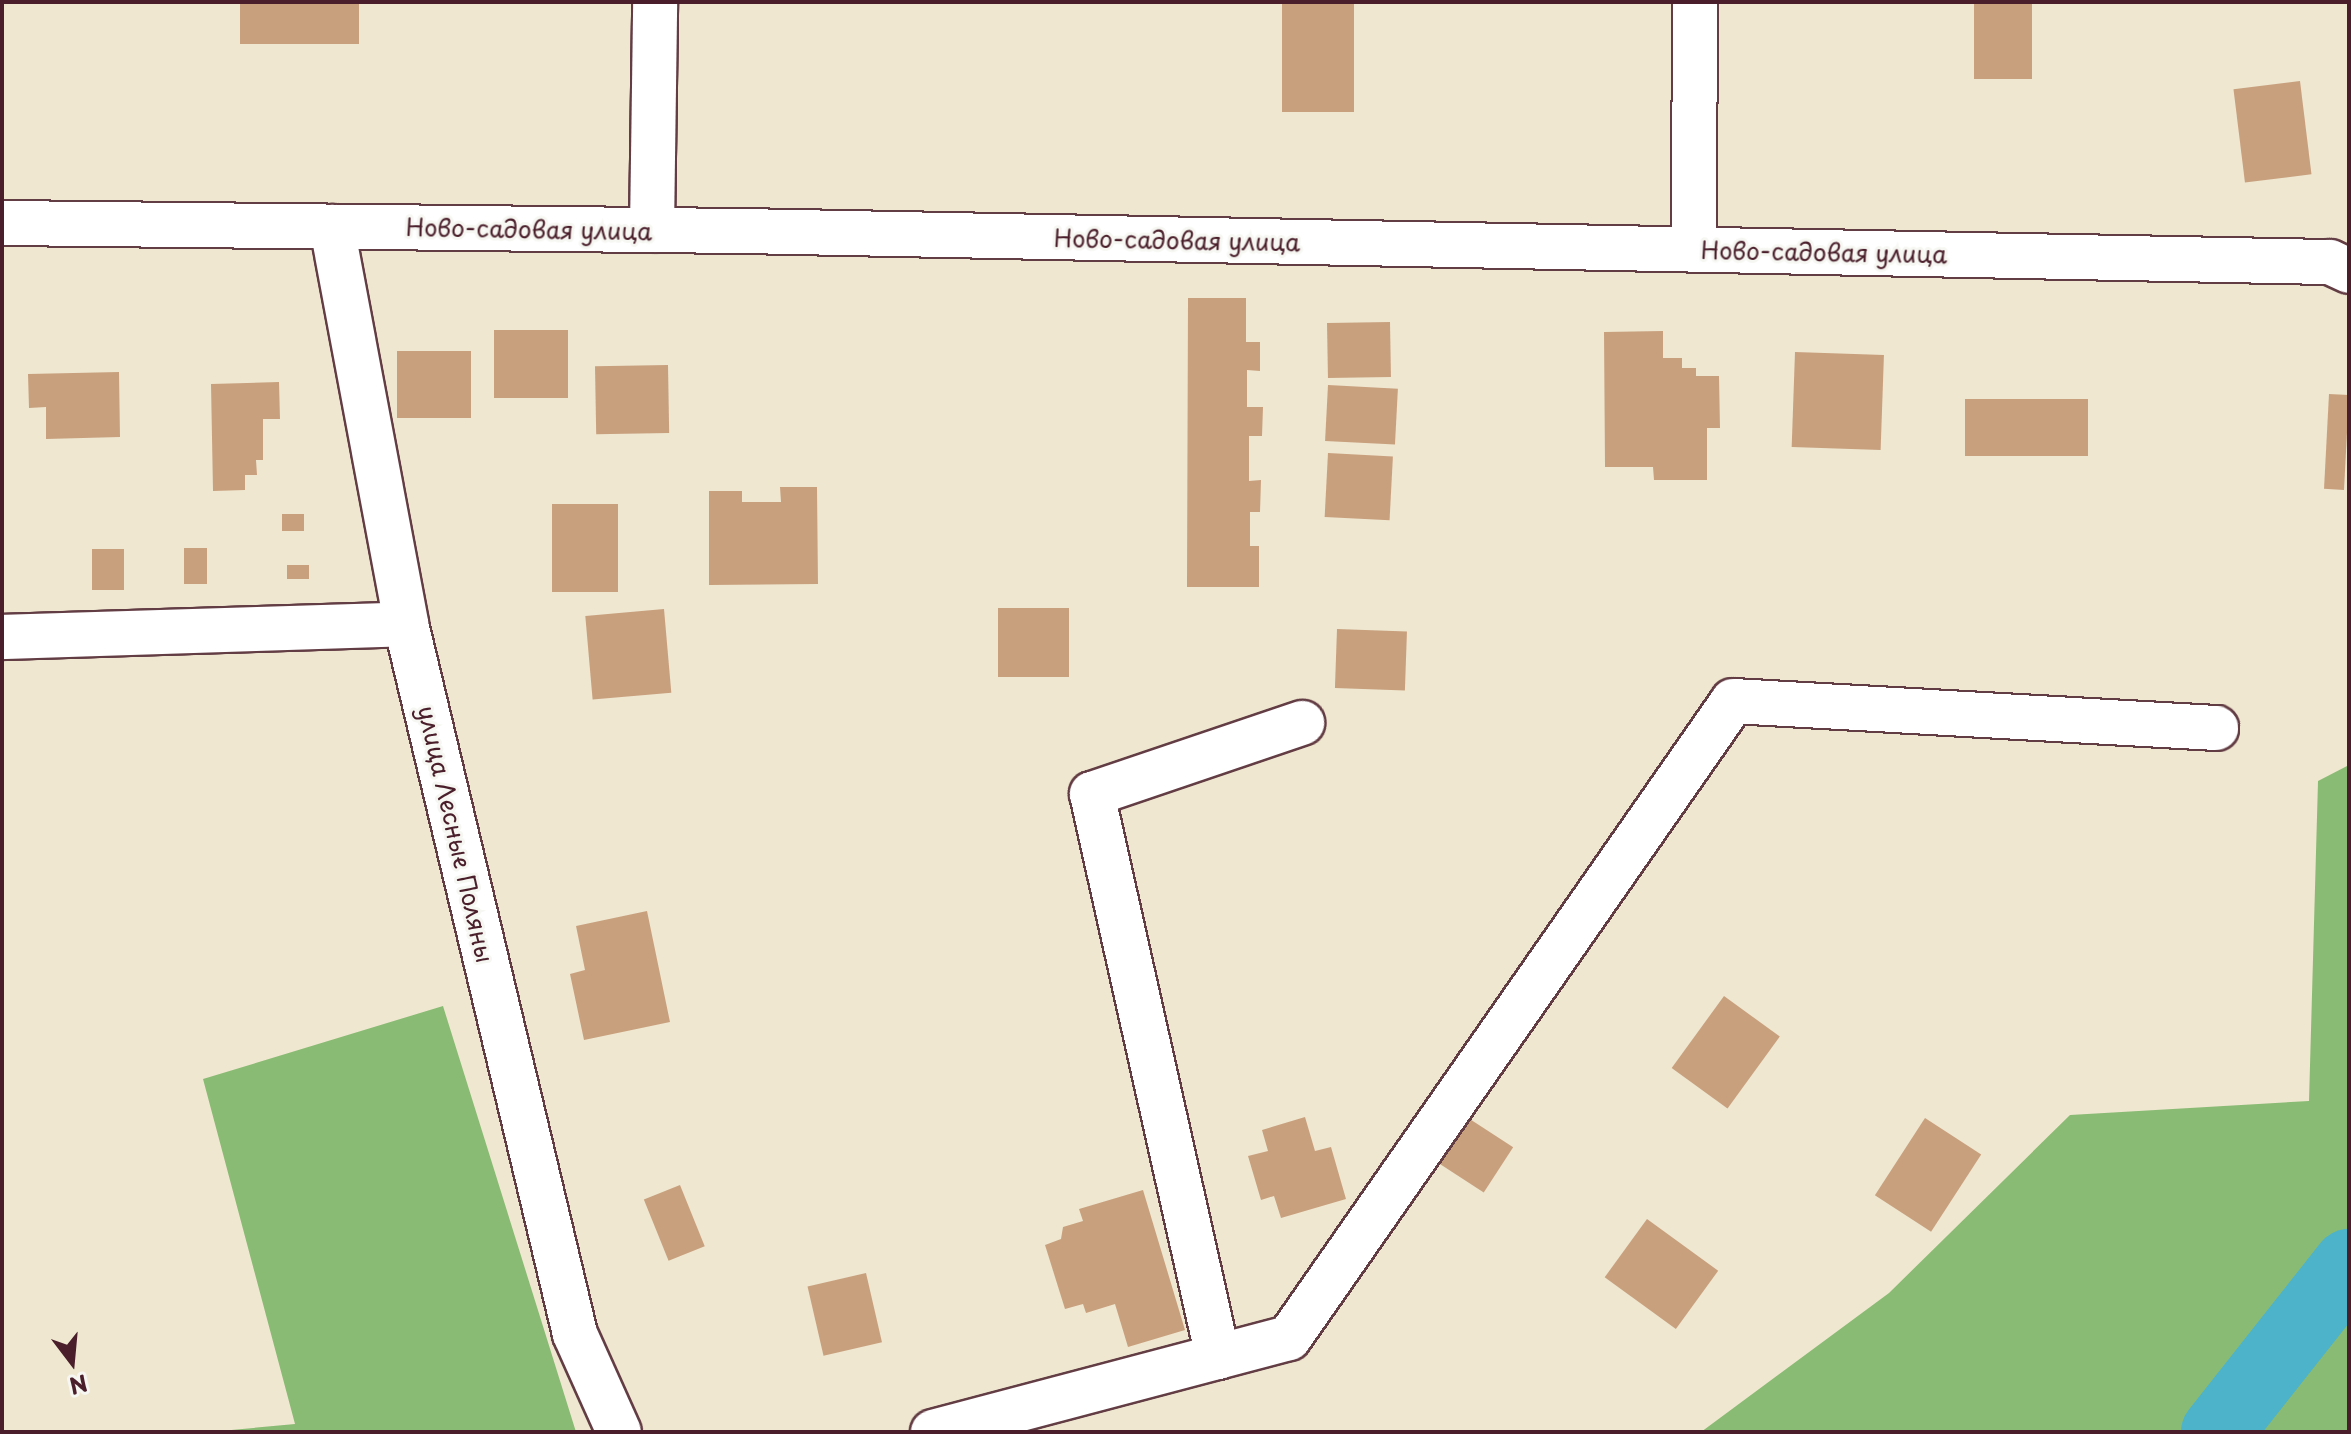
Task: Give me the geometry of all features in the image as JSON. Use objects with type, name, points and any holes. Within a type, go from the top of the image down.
[{"type":"street","points":[[652,230],[655,2]]},
{"type":"street","points":[[1694,250],[1695,2]]},
{"type":"street","name":"Ново-садовая улица","points":[[2,223],[652,230],[2330,262],[2349,271]]},
{"type":"street","name":"улица Лесные Поляны","points":[[332,227],[406,624],[575,1334],[619,1432]]},
{"type":"street","points":[[2,637],[406,624]]},
{"type":"street","points":[[933,1432],[1289,1338],[1733,701],[2216,728]]},
{"type":"street","points":[[1218,1357],[1092,794],[1302,723]]},
{"type":"green space","points":[[2349,765],[2349,1432],[1701,1432],[1889,1293],[2070,1115],[2309,1101],[2318,781]]},
{"type":"green space","points":[[443,1006],[576,1432],[209,1432],[295,1424],[203,1079]]},
{"type":"building","points":[[240,2],[359,2],[359,44],[240,44]]},
{"type":"building","points":[[1282,2],[1354,2],[1354,112],[1282,112]]},
{"type":"building","points":[[1974,2],[2032,2],[2032,79],[1974,79]]},
{"type":"building","points":[[2300,81],[2311,174],[2245,182],[2233,89]]},
{"type":"building","points":[[1188,298],[1246,298],[1246,342],[1260,342],[1260,371],[1247,370],[1247,407],[1263,407],[1262,436],[1249,436],[1249,481],[1261,480],[1260,512],[1250,512],[1250,546],[1259,546],[1259,587],[1187,587]]},
{"type":"building","points":[[1390,322],[1391,377],[1328,378],[1327,323]]},
{"type":"building","points":[[494,330],[568,330],[568,398],[494,398]]},
{"type":"building","points":[[1663,331],[1663,358],[1682,358],[1682,368],[1696,368],[1696,376],[1719,376],[1720,428],[1707,428],[1707,480],[1654,480],[1653,467],[1605,467],[1604,332]]},
{"type":"building","points":[[397,351],[471,351],[471,418],[397,418]]},
{"type":"building","points":[[1795,352],[1884,355],[1881,450],[1792,447]]},
{"type":"building","points":[[668,365],[669,433],[596,434],[595,366]]},
{"type":"building","points":[[119,372],[120,437],[46,439],[46,407],[29,408],[28,374]]},
{"type":"building","points":[[279,382],[280,419],[263,419],[263,460],[256,460],[257,475],[245,475],[245,490],[213,491],[211,384]]},
{"type":"building","points":[[1328,385],[1398,389],[1395,445],[1325,441]]},
{"type":"building","points":[[2329,394],[2349,395],[2344,490],[2324,489]]},
{"type":"building","points":[[1965,399],[2088,399],[2088,456],[1965,456]]},
{"type":"building","points":[[1328,453],[1393,456],[1390,520],[1325,517]]},
{"type":"building","points":[[780,487],[817,487],[818,584],[709,585],[709,491],[742,491],[742,502],[781,502]]},
{"type":"building","points":[[552,504],[618,504],[618,592],[552,592]]},
{"type":"building","points":[[282,514],[304,514],[304,531],[282,531]]},
{"type":"building","points":[[184,548],[207,548],[207,584],[184,584]]},
{"type":"building","points":[[92,549],[124,549],[124,590],[92,590]]},
{"type":"building","points":[[287,565],[309,565],[309,579],[287,579]]},
{"type":"building","points":[[998,608],[1069,608],[1069,677],[998,677]]},
{"type":"building","points":[[664,609],[671,693],[593,700],[585,616]]},
{"type":"building","points":[[1337,629],[1407,631],[1405,690],[1335,688]]},
{"type":"building","points":[[647,911],[670,1022],[584,1040],[570,974],[585,970],[576,926]]},
{"type":"building","points":[[1724,996],[1780,1037],[1728,1109],[1672,1068]]},
{"type":"building","points":[[1462,1114],[1513,1147],[1484,1193],[1433,1159]]},
{"type":"building","points":[[1305,1117],[1315,1151],[1331,1147],[1346,1199],[1281,1218],[1274,1196],[1261,1200],[1248,1156],[1268,1151],[1262,1130]]},
{"type":"building","points":[[1925,1118],[1981,1154],[1931,1232],[1875,1195]]},
{"type":"building","points":[[680,1185],[705,1246],[669,1261],[644,1200]]},
{"type":"building","points":[[1143,1190],[1185,1330],[1128,1347],[1115,1304],[1086,1313],[1083,1304],[1065,1309],[1045,1245],[1061,1239],[1063,1227],[1083,1221],[1079,1209]]},
{"type":"building","points":[[1647,1219],[1718,1271],[1676,1329],[1605,1277]]},
{"type":"building","points":[[866,1273],[882,1342],[824,1356],[808,1286]]},
{"type":"waterway","points":[[2217,1432],[2349,1265]]}]
